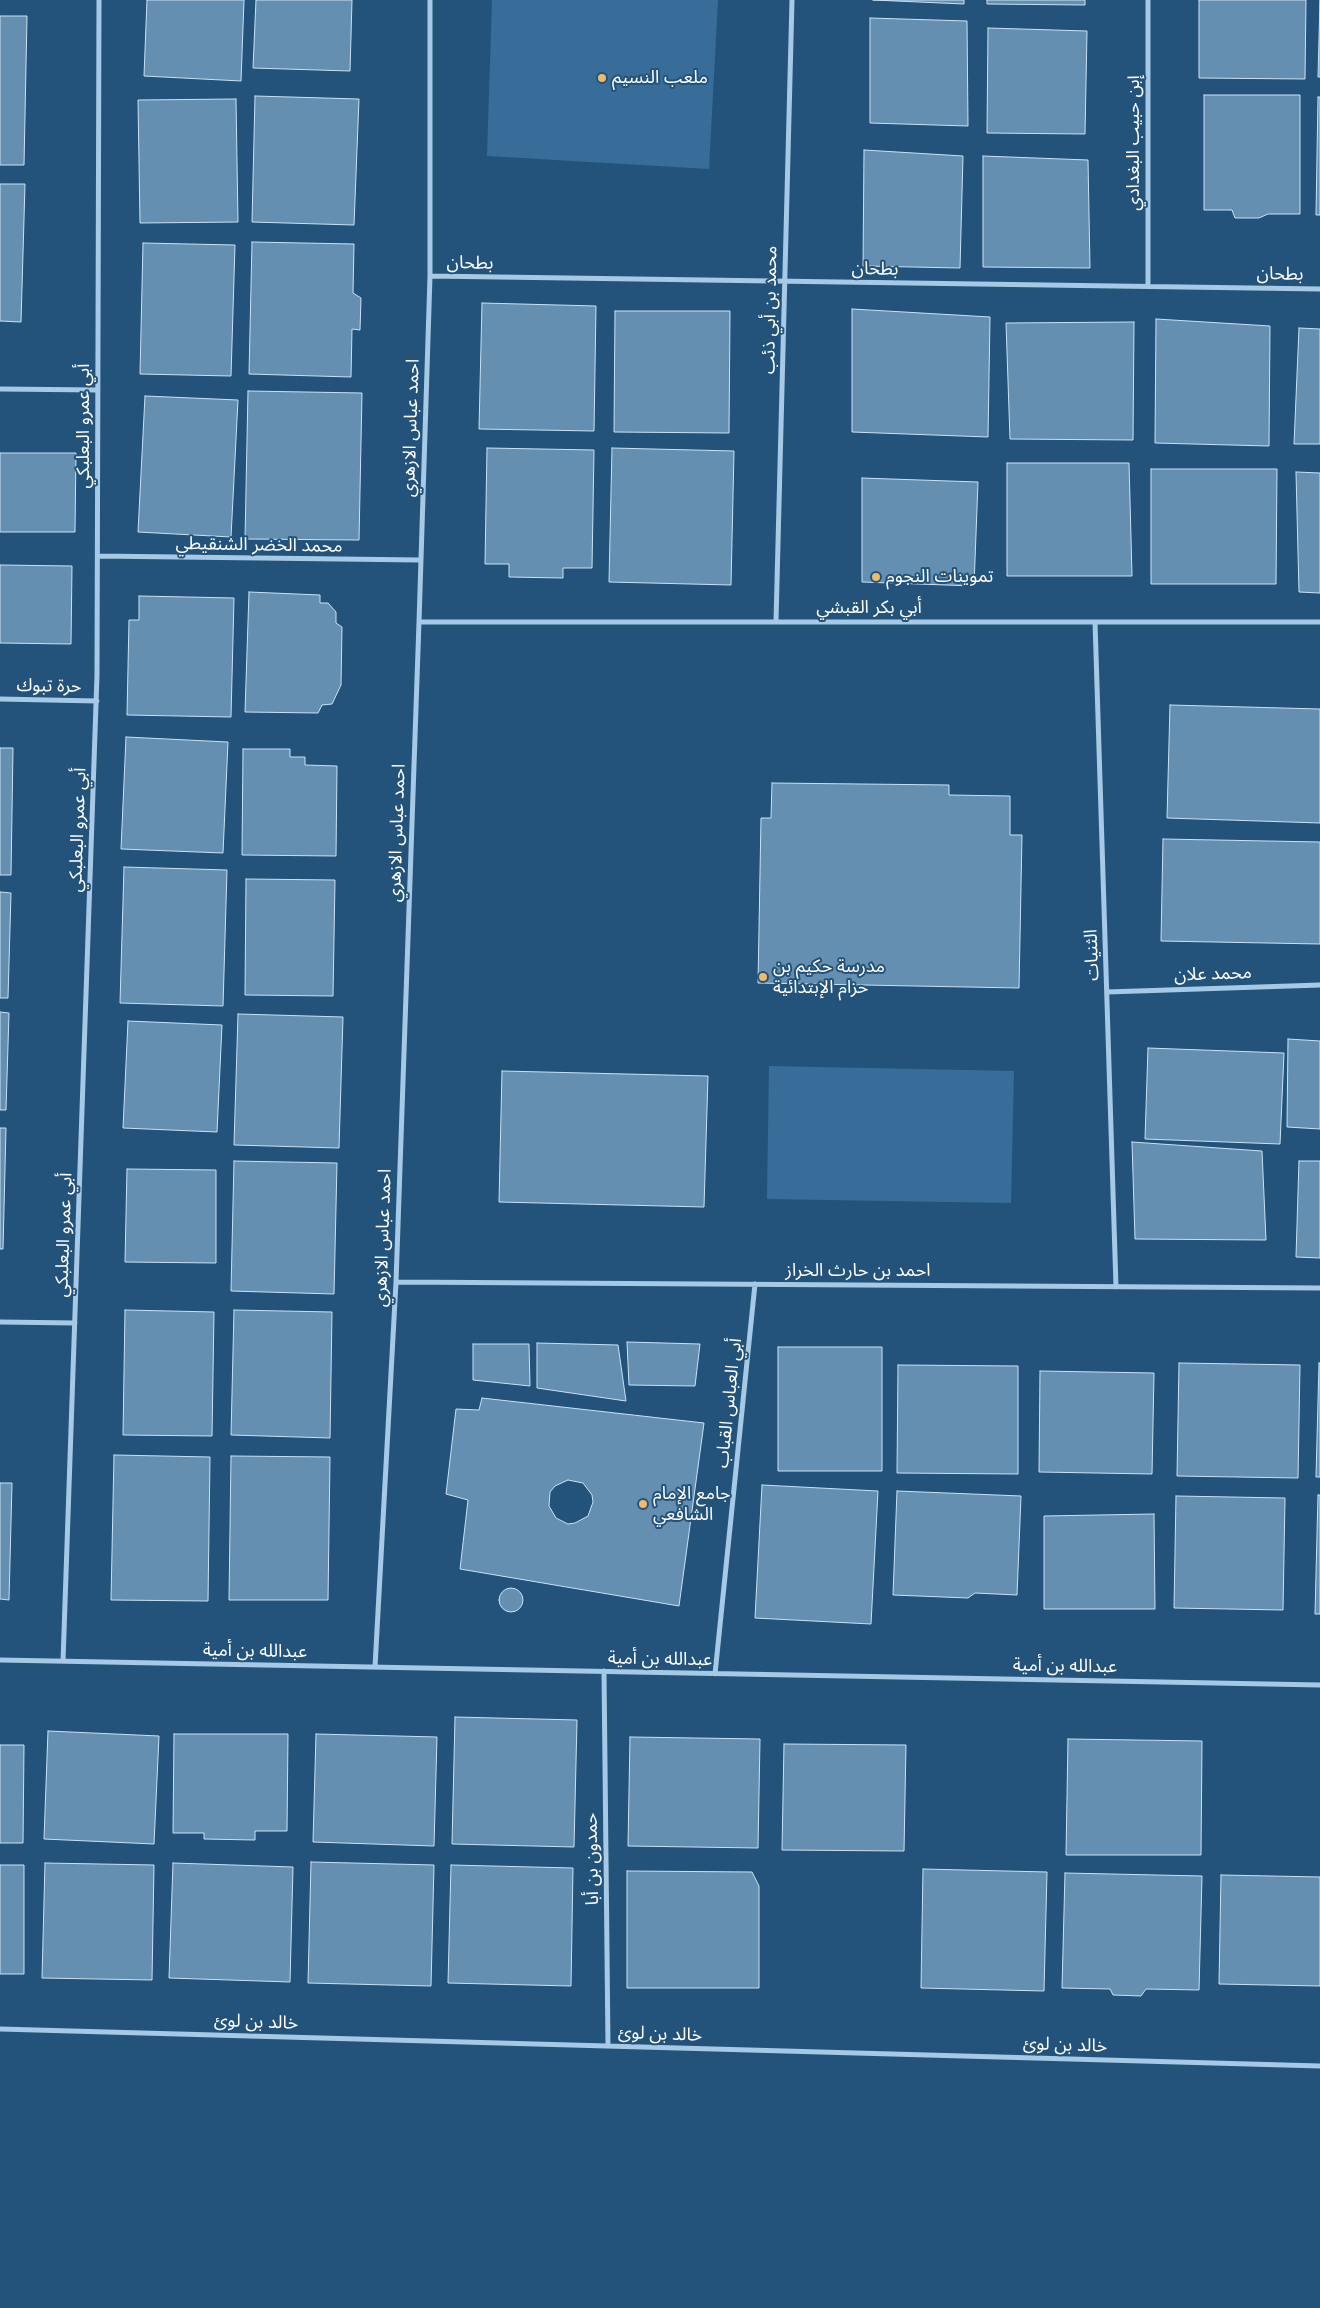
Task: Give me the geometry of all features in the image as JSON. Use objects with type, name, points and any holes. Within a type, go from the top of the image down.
[{"type":"street","name":"أبي عمرو البعلبكي","points":[[63,1661],[96,701],[99,0]]},
{"type":"street","name":"احمد عباس الازهري","points":[[375,1667],[396,1282],[419,622],[430,276],[430,0]]},
{"type":"street","name":"محمد بن أبي ذئب","points":[[776,621],[792,0]]},
{"type":"street","name":"إبن حبيب البغدادي","points":[[1148,0],[1148,286]]},
{"type":"street","name":"بطحان","points":[[430,276],[1320,288]]},
{"type":"street","points":[[0,389],[98,390]]},
{"type":"street","name":"محمد الخضر الشنقيطي","points":[[98,556],[420,560]]},
{"type":"street","name":"أبي بكر القبشي","points":[[419,622],[1320,622]]},
{"type":"street","name":"الثنيات","points":[[1095,622],[1116,1287]]},
{"type":"street","name":"حرة تبوك","points":[[0,699],[96,701]]},
{"type":"street","name":"محمد علان","points":[[1107,992],[1320,985]]},
{"type":"street","name":"احمد بن حارث الخراز","points":[[396,1282],[1320,1288]]},
{"type":"street","name":"أبي العباس القباب","points":[[715,1674],[755,1284]]},
{"type":"street","points":[[0,1322],[75,1323]]},
{"type":"street","name":"عبدالله بن أمية","points":[[0,1660],[1320,1685]]},
{"type":"street","name":"حمدون بن أبا","points":[[604,1671],[608,2046]]},
{"type":"street","name":"خالد بن لوئ","points":[[0,2029],[1320,2066]]},
{"type":"shaded area","name":"ملعب النسيم","points":[[492,0],[718,0],[709,169],[487,156]]},
{"type":"shaded area","points":[[769,1066],[1014,1071],[1011,1203],[767,1199]]},
{"type":"building","points":[[147,0],[244,0],[241,81],[144,76]]},
{"type":"building","points":[[256,0],[352,0],[350,71],[253,68]]},
{"type":"building","points":[[873,0],[964,0],[964,4]]},
{"type":"building","points":[[987,0],[1085,0],[1085,5],[987,4]]},
{"type":"building","points":[[1199,0],[1306,0],[1305,79],[1199,78]]},
{"type":"building","points":[[1320,0],[1320,77],[1318,77]]},
{"type":"building","points":[[0,16],[27,16],[24,165],[0,165]]},
{"type":"building","points":[[870,18],[967,21],[968,126],[870,123]]},
{"type":"building","points":[[988,28],[1087,31],[1085,134],[987,133]]},
{"type":"building","points":[[1204,95],[1300,95],[1300,214],[1268,214],[1259,218],[1235,218],[1232,210],[1204,210]]},
{"type":"building","points":[[255,96],[359,99],[354,225],[252,222]]},
{"type":"building","points":[[1318,97],[1320,97],[1320,215],[1316,215]]},
{"type":"building","points":[[236,99],[238,222],[140,223],[138,100]]},
{"type":"building","points":[[864,150],[963,156],[960,268],[863,266]]},
{"type":"building","points":[[983,156],[1088,160],[1090,268],[983,267]]},
{"type":"building","points":[[0,184],[25,184],[21,322],[0,321]]},
{"type":"building","points":[[252,242],[354,244],[353,293],[361,298],[360,330],[352,329],[351,377],[249,374]]},
{"type":"building","points":[[143,243],[235,245],[231,376],[140,374]]},
{"type":"building","points":[[482,303],[596,306],[594,431],[479,429]]},
{"type":"building","points":[[852,309],[990,317],[988,437],[852,432]]},
{"type":"building","points":[[615,311],[730,311],[729,433],[614,432]]},
{"type":"building","points":[[1156,319],[1270,326],[1269,446],[1155,443]]},
{"type":"building","points":[[1134,322],[1133,440],[1010,439],[1006,323]]},
{"type":"building","points":[[1299,328],[1320,329],[1320,444],[1294,444]]},
{"type":"building","points":[[248,391],[362,393],[359,540],[245,539]]},
{"type":"building","points":[[145,396],[238,400],[231,537],[138,532]]},
{"type":"building","points":[[487,448],[594,450],[592,568],[563,568],[563,578],[509,577],[509,564],[485,564]]},
{"type":"building","points":[[612,448],[734,451],[731,585],[609,582]]},
{"type":"building","points":[[0,453],[76,453],[75,532],[0,532]]},
{"type":"building","points":[[1007,463],[1129,463],[1132,576],[1007,576]]},
{"type":"building","points":[[1151,469],[1277,469],[1276,584],[1151,584]]},
{"type":"building","points":[[1296,472],[1320,473],[1320,593],[1299,592]]},
{"type":"building","points":[[862,478],[978,482],[974,586],[862,582]]},
{"type":"building","points":[[0,565],[72,566],[71,644],[0,643]]},
{"type":"building","points":[[249,592],[320,595],[320,603],[328,603],[336,612],[336,623],[342,627],[341,685],[332,704],[322,705],[318,713],[245,712]]},
{"type":"building","points":[[139,596],[234,598],[231,717],[127,715],[129,620],[139,620]]},
{"type":"building","points":[[1170,705],[1320,709],[1320,823],[1167,818]]},
{"type":"building","points":[[126,737],[228,742],[223,853],[121,849]]},
{"type":"building","points":[[0,748],[13,748],[11,875],[0,875]]},
{"type":"building","points":[[243,749],[290,749],[290,757],[305,757],[305,765],[337,766],[336,856],[242,855]]},
{"type":"building","points":[[772,783],[949,785],[949,795],[1010,796],[1010,835],[1022,835],[1019,988],[758,983],[761,818],[771,818]]},
{"type":"building","points":[[1163,839],[1320,842],[1320,944],[1161,941]]},
{"type":"building","points":[[124,867],[227,870],[223,1006],[120,1003]]},
{"type":"building","points":[[246,879],[335,880],[333,996],[245,995]]},
{"type":"building","points":[[0,892],[11,893],[8,998],[0,998]]},
{"type":"building","points":[[0,1012],[9,1013],[6,1110],[0,1110]]},
{"type":"building","points":[[238,1014],[343,1017],[339,1148],[234,1145]]},
{"type":"building","points":[[128,1021],[222,1025],[217,1132],[123,1128]]},
{"type":"building","points":[[1288,1039],[1320,1041],[1320,1129],[1287,1127]]},
{"type":"building","points":[[1148,1048],[1284,1053],[1280,1144],[1145,1139]]},
{"type":"building","points":[[502,1071],[708,1076],[704,1207],[499,1202]]},
{"type":"building","points":[[0,1128],[6,1128],[3,1249],[0,1249]]},
{"type":"building","points":[[1132,1142],[1262,1151],[1266,1240],[1135,1239]]},
{"type":"building","points":[[234,1161],[337,1163],[334,1294],[231,1291]]},
{"type":"building","points":[[1299,1161],[1320,1161],[1320,1258],[1296,1257]]},
{"type":"building","points":[[127,1169],[216,1170],[216,1263],[125,1262]]},
{"type":"building","points":[[125,1310],[214,1312],[212,1436],[123,1435]]},
{"type":"building","points":[[234,1310],[332,1312],[330,1438],[231,1435]]},
{"type":"building","points":[[627,1342],[700,1344],[695,1386],[629,1385]]},
{"type":"building","points":[[537,1343],[618,1345],[626,1401],[537,1388]]},
{"type":"building","points":[[473,1344],[529,1344],[530,1386],[473,1380]]},
{"type":"building","points":[[778,1347],[882,1347],[882,1471],[778,1471]]},
{"type":"building","points":[[1179,1363],[1300,1365],[1298,1478],[1177,1476]]},
{"type":"building","points":[[1319,1363],[1320,1477],[1316,1477]]},
{"type":"building","points":[[898,1365],[1018,1366],[1018,1474],[897,1473]]},
{"type":"building","points":[[1040,1371],[1154,1373],[1152,1474],[1039,1472]]},
{"type":"building","name":"جامع الإمام الشافعي","points":[[482,1398],[704,1423],[679,1606],[460,1569],[468,1500],[446,1494],[456,1409],[479,1410]],"holes":[[[568,1480],[583,1483],[592,1495],[593,1502],[588,1516],[575,1523],[568,1524],[556,1518],[549,1506],[550,1492],[555,1486]]]},
{"type":"building","points":[[114,1455],[210,1457],[208,1601],[111,1600]]},
{"type":"building","points":[[231,1456],[330,1457],[328,1600],[229,1600]]},
{"type":"building","points":[[0,1483],[12,1483],[9,1600],[0,1599]]},
{"type":"building","points":[[762,1485],[878,1491],[871,1624],[755,1618]]},
{"type":"building","points":[[897,1491],[1021,1496],[1017,1595],[975,1593],[968,1598],[893,1595]]},
{"type":"building","points":[[1318,1495],[1320,1495],[1320,1614],[1315,1614]]},
{"type":"building","points":[[1176,1496],[1285,1498],[1283,1610],[1174,1608]]},
{"type":"building","points":[[1154,1514],[1155,1609],[1044,1609],[1044,1516]]},
{"type":"building","points":[[511,1588],[520,1591],[523,1600],[520,1609],[511,1612],[502,1609],[499,1600],[502,1591]]},
{"type":"building","points":[[455,1717],[577,1720],[574,1847],[452,1844]]},
{"type":"building","points":[[48,1731],[159,1736],[154,1844],[44,1839]]},
{"type":"building","points":[[174,1734],[288,1734],[287,1831],[255,1831],[255,1840],[204,1839],[204,1833],[173,1833]]},
{"type":"building","points":[[316,1734],[437,1737],[434,1846],[313,1842]]},
{"type":"building","points":[[630,1737],[760,1739],[758,1848],[628,1846]]},
{"type":"building","points":[[1068,1739],[1202,1741],[1201,1855],[1066,1855]]},
{"type":"building","points":[[784,1744],[906,1745],[904,1851],[782,1850]]},
{"type":"building","points":[[0,1745],[24,1745],[23,1843],[0,1843]]},
{"type":"building","points":[[311,1862],[434,1865],[431,1986],[308,1983]]},
{"type":"building","points":[[45,1863],[154,1865],[152,1980],[42,1978]]},
{"type":"building","points":[[173,1863],[293,1867],[290,1982],[169,1978]]},
{"type":"building","points":[[0,1865],[24,1865],[24,1974],[0,1974]]},
{"type":"building","points":[[451,1865],[573,1868],[571,1986],[448,1983]]},
{"type":"building","points":[[923,1869],[1047,1872],[1044,1991],[921,1988]]},
{"type":"building","points":[[627,1871],[752,1872],[759,1886],[759,1988],[627,1988]]},
{"type":"building","points":[[1065,1873],[1202,1876],[1199,1990],[1146,1989],[1141,1996],[1113,1995],[1110,1989],[1062,1988]]},
{"type":"building","points":[[1221,1875],[1320,1877],[1320,1986],[1219,1984]]},
{"type":"place","name":"ملعب النسيم","points":[[602,78]]},
{"type":"place","name":"تموينات النجوم","points":[[876,577]]},
{"type":"place","name":"مدرسة حكيم بن حزام الإبتدائية","points":[[763,977]]},
{"type":"place","name":"جامع الإمام الشافعي","points":[[643,1504]]}]
